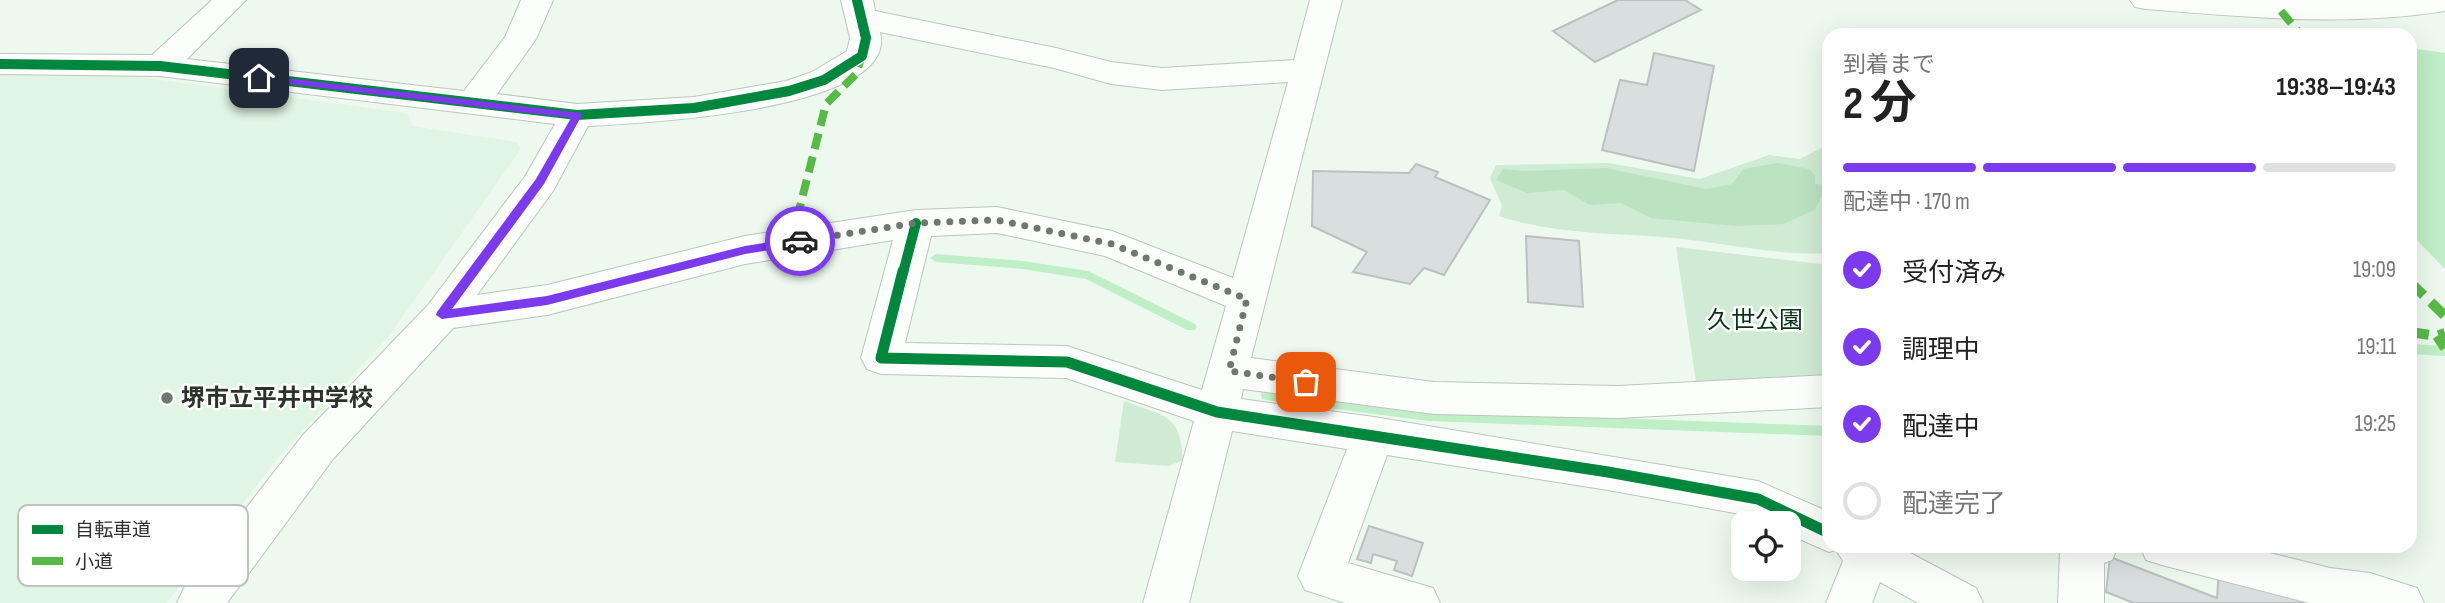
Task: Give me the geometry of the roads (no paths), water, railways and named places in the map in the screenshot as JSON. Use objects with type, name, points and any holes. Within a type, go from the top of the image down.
[{"type":"street","points":[[160,66],[230,0]]},
{"type":"street","points":[[473,103],[520,38],[537,0]]},
{"type":"street","points":[[1166,603],[1326,0]]},
{"type":"street","points":[[2146,0],[2295,11],[2398,9],[2445,2]]},
{"type":"street","points":[[0,64],[160,66],[577,115],[694,108],[789,91],[824,80],[862,56],[866,38],[860,9],[1111,73],[1149,78],[1308,70]]},
{"type":"street","points":[[248,540],[318,447],[442,315],[540,182],[577,115]]},
{"type":"street","points":[[442,315],[547,300],[745,250],[916,223],[997,220],[1112,244],[1247,299]]},
{"type":"street","points":[[916,223],[881,358],[1067,362],[1217,412],[1374,434],[1758,499],[1822,530]]},
{"type":"street","points":[[1229,371],[1434,398],[1618,402],[1822,391]]},
{"type":"street","points":[[1374,434],[1321,576],[1417,603]]},
{"type":"street","points":[[1849,603],[1861,553]]},
{"type":"street","points":[[1869,553],[1960,603]]},
{"type":"street","points":[[2081,603],[2082,553]]},
{"type":"street","points":[[2190,553],[2330,588],[2370,593],[2402,603]]},
{"type":"street","points":[[200,603],[213,586]]},
{"type":"waterway","points":[[936,258],[1023,265],[1088,275],[1191,327]]},
{"type":"waterway","points":[[2417,349],[2445,351]]},
{"type":"waterway","points":[[1267,395],[1429,416],[1822,431]]},
{"type":"place","name":"堺市立平井中学校","points":[[167,398]]},
{"type":"park label","name":"久世公園","points":[[1755,320]]}]
